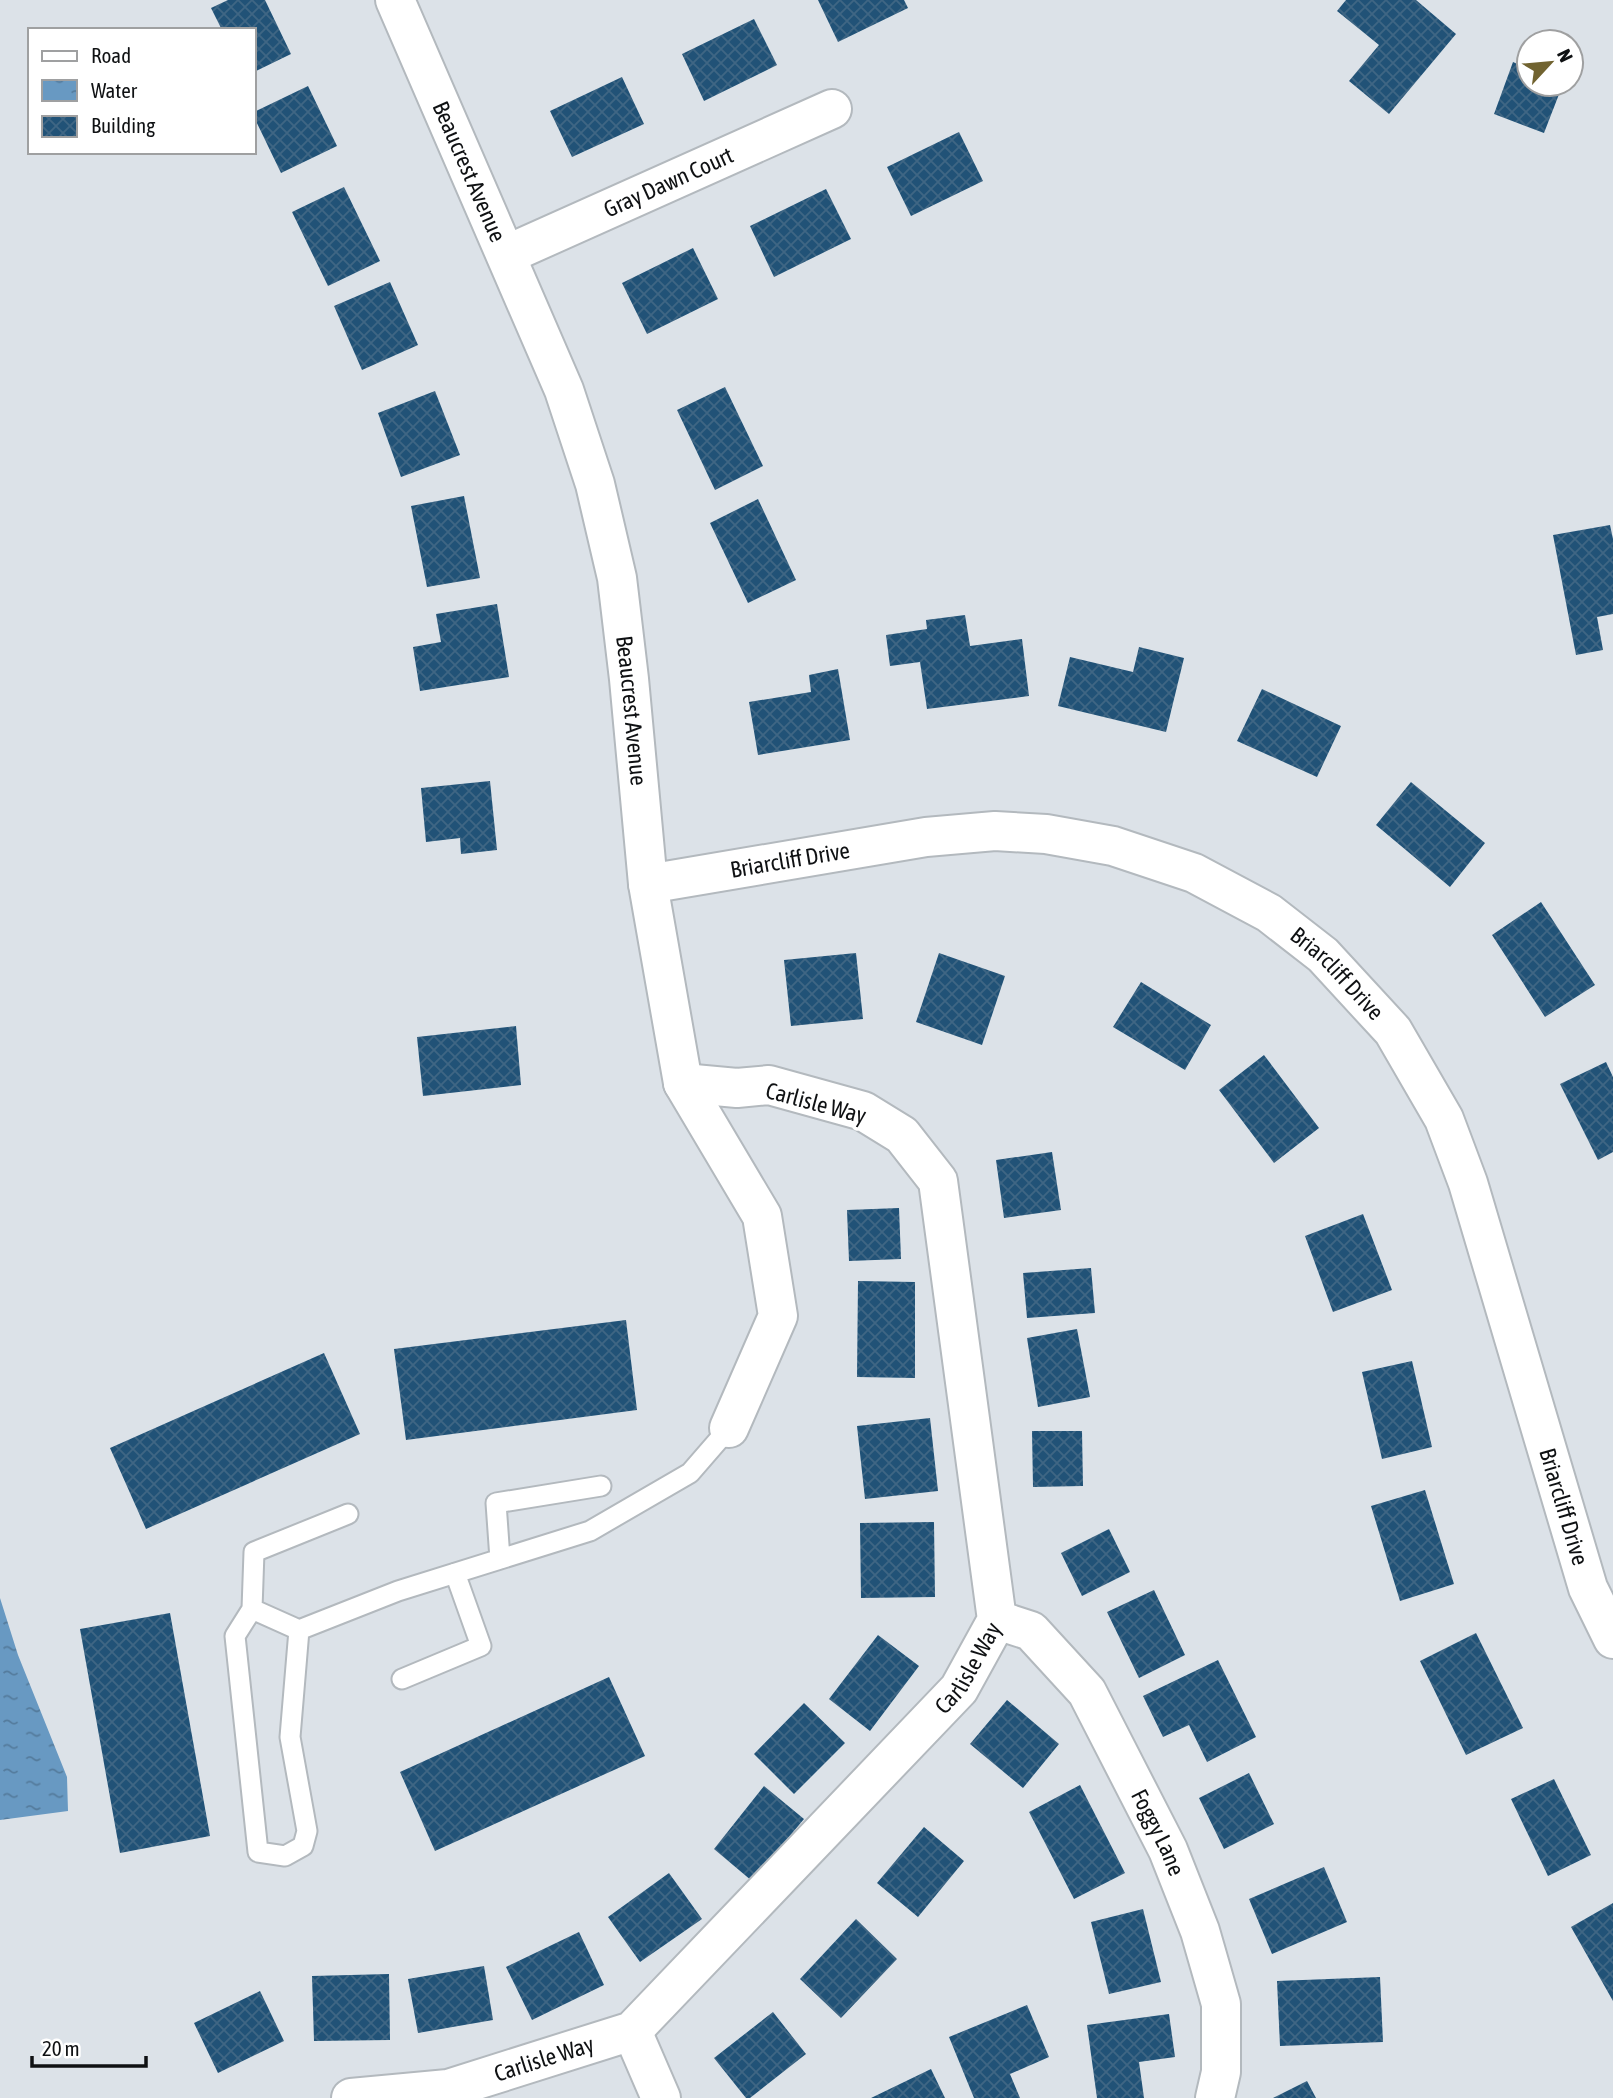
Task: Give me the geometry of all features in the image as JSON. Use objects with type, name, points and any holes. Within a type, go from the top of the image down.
[{"type":"street","name":"Beaucrest Avenue","points":[[395,0],[564,390],[595,484],[617,578],[648,884],[683,1083],[762,1216],[778,1316],[729,1428]]},
{"type":"street","name":"Gray Dawn Court","points":[[506,255],[832,110]]},
{"type":"street","name":"Briarcliff Drive","points":[[648,884],[926,837],[995,831],[1046,834],[1113,846],[1194,873],[1269,913],[1323,955],[1393,1031],[1444,1119],[1468,1184],[1588,1588],[1613,1639]]},
{"type":"street","name":"Carlisle Way","points":[[351,2098],[448,2090],[632,2031],[959,1689],[997,1620],[938,1181],[902,1135],[863,1111],[769,1086],[737,1088],[683,1083]]},
{"type":"street","name":"Foggy Lane","points":[[997,1620],[1031,1631],[1087,1692],[1168,1850],[1200,1931],[1221,2004],[1221,2072],[1215,2098]]},
{"type":"street","points":[[632,2031],[661,2098]]},
{"type":"lane","points":[[252,1609],[299,1629],[398,1591],[590,1531],[690,1473],[729,1428]]},
{"type":"lane","points":[[500,1559],[496,1503],[601,1486]]},
{"type":"lane","points":[[299,1629],[290,1737],[307,1830],[303,1846],[285,1856],[258,1852],[234,1636],[252,1609],[254,1552],[348,1514]]},
{"type":"lane","points":[[402,1679],[481,1646],[455,1573]]},
{"type":"water","points":[[0,1598],[18,1655],[67,1777],[68,1811],[0,1820]]},
{"type":"building","points":[[228,0],[265,0],[291,54],[256,71],[256,28],[221,28],[211,8]]},
{"type":"building","points":[[818,0],[904,0],[908,8],[838,42]]},
{"type":"building","points":[[1346,0],[1416,0],[1456,34],[1389,114],[1349,81],[1379,45],[1337,11]]},
{"type":"building","points":[[754,19],[777,65],[704,101],[682,54]]},
{"type":"building","points":[[1513,62],[1515,98],[1558,98],[1544,133],[1494,114]]},
{"type":"building","points":[[622,77],[644,124],[572,157],[550,111]]},
{"type":"building","points":[[308,86],[337,146],[281,173],[256,121],[256,111]]},
{"type":"building","points":[[959,132],[983,181],[911,216],[887,167]]},
{"type":"building","points":[[344,187],[380,261],[328,286],[292,212]]},
{"type":"building","points":[[826,189],[851,239],[774,277],[750,226]]},
{"type":"building","points":[[693,248],[718,299],[647,334],[622,283]]},
{"type":"building","points":[[390,282],[418,345],[362,370],[334,306]]},
{"type":"building","points":[[725,387],[763,466],[715,490],[677,410]]},
{"type":"building","points":[[435,391],[460,455],[401,477],[378,413]]},
{"type":"building","points":[[464,496],[480,578],[427,587],[411,506]]},
{"type":"building","points":[[758,499],[796,580],[748,603],[710,523]]},
{"type":"building","points":[[1610,525],[1613,539],[1613,614],[1597,617],[1603,650],[1576,655],[1553,535]]},
{"type":"building","points":[[497,604],[509,677],[420,691],[413,647],[441,642],[436,614]]},
{"type":"building","points":[[965,615],[970,646],[1022,639],[1029,696],[927,709],[920,662],[890,666],[886,635],[927,629],[926,620]]},
{"type":"building","points":[[1139,647],[1184,658],[1166,732],[1058,706],[1070,657],[1133,672]]},
{"type":"building","points":[[838,669],[850,740],[758,755],[749,702],[811,692],[809,675]]},
{"type":"building","points":[[1262,689],[1341,726],[1317,777],[1237,741]]},
{"type":"building","points":[[490,781],[497,850],[461,854],[460,838],[426,842],[421,788]]},
{"type":"building","points":[[1411,782],[1485,843],[1450,887],[1376,825]]},
{"type":"building","points":[[1541,902],[1595,985],[1545,1017],[1492,935]]},
{"type":"building","points":[[856,953],[863,1019],[791,1026],[784,960]]},
{"type":"building","points":[[939,953],[1005,976],[982,1045],[916,1022]]},
{"type":"building","points":[[1141,982],[1211,1025],[1185,1070],[1113,1027]]},
{"type":"building","points":[[516,1026],[521,1085],[423,1096],[417,1037]]},
{"type":"building","points":[[1264,1055],[1319,1128],[1274,1163],[1219,1090]]},
{"type":"building","points":[[1606,1062],[1613,1077],[1613,1152],[1598,1160],[1560,1084]]},
{"type":"building","points":[[1052,1152],[1061,1210],[1004,1218],[996,1160]]},
{"type":"building","points":[[899,1208],[901,1259],[849,1261],[847,1210]]},
{"type":"building","points":[[1363,1214],[1392,1290],[1333,1312],[1305,1236]]},
{"type":"building","points":[[1091,1268],[1095,1313],[1027,1318],[1023,1273]]},
{"type":"building","points":[[858,1281],[915,1282],[915,1378],[857,1377]]},
{"type":"building","points":[[626,1320],[637,1410],[406,1440],[394,1349]]},
{"type":"building","points":[[1077,1329],[1090,1397],[1038,1407],[1027,1338]]},
{"type":"building","points":[[324,1353],[360,1434],[146,1529],[110,1448]]},
{"type":"building","points":[[1412,1361],[1432,1447],[1382,1459],[1362,1372]]},
{"type":"building","points":[[930,1418],[938,1491],[865,1499],[857,1426]]},
{"type":"building","points":[[1032,1431],[1082,1431],[1083,1486],[1033,1487]]},
{"type":"building","points":[[1425,1490],[1454,1584],[1400,1601],[1371,1506]]},
{"type":"building","points":[[934,1522],[935,1597],[861,1598],[860,1523]]},
{"type":"building","points":[[1109,1529],[1130,1572],[1082,1596],[1061,1553]]},
{"type":"building","points":[[1154,1590],[1185,1655],[1139,1678],[1107,1612]]},
{"type":"building","points":[[170,1613],[210,1836],[120,1853],[80,1629]]},
{"type":"building","points":[[1476,1633],[1523,1728],[1466,1755],[1420,1661]]},
{"type":"building","points":[[878,1635],[919,1666],[870,1731],[829,1699]]},
{"type":"building","points":[[1218,1660],[1256,1737],[1207,1762],[1189,1725],[1163,1737],[1143,1696]]},
{"type":"building","points":[[609,1677],[645,1756],[435,1851],[400,1772]]},
{"type":"building","points":[[1007,1700],[1059,1744],[1023,1788],[970,1744]]},
{"type":"building","points":[[804,1703],[845,1743],[794,1794],[754,1754]]},
{"type":"building","points":[[1249,1773],[1274,1824],[1224,1849],[1199,1798]]},
{"type":"building","points":[[1554,1779],[1591,1855],[1548,1876],[1511,1799]]},
{"type":"building","points":[[1080,1785],[1125,1873],[1074,1899],[1029,1812]]},
{"type":"building","points":[[764,1786],[804,1819],[752,1881],[714,1849]]},
{"type":"building","points":[[924,1827],[964,1861],[918,1917],[877,1883]]},
{"type":"building","points":[[1324,1867],[1347,1922],[1272,1954],[1249,1899]]},
{"type":"building","points":[[669,1873],[702,1919],[640,1962],[608,1917]]},
{"type":"building","points":[[1613,1903],[1613,2001],[1571,1927]]},
{"type":"building","points":[[1143,1909],[1161,1982],[1109,1994],[1091,1922]]},
{"type":"building","points":[[856,1919],[897,1959],[841,2018],[800,1979]]},
{"type":"building","points":[[579,1932],[604,1985],[532,2020],[506,1967]]},
{"type":"building","points":[[484,1966],[493,2020],[418,2033],[408,1979]]},
{"type":"building","points":[[389,1974],[390,2040],[314,2041],[312,1976]]},
{"type":"building","points":[[1380,1977],[1383,2042],[1280,2046],[1277,1981]]},
{"type":"building","points":[[260,1991],[284,2041],[218,2073],[194,2023]]},
{"type":"building","points":[[1027,2005],[1049,2057],[1010,2074],[1020,2098],[974,2098],[949,2037]]},
{"type":"building","points":[[773,2012],[806,2054],[750,2098],[746,2098],[714,2058]]},
{"type":"building","points":[[1169,2014],[1175,2057],[1139,2062],[1144,2098],[1097,2098],[1087,2025]]},
{"type":"building","points":[[931,2069],[945,2098],[871,2098]]},
{"type":"building","points":[[1307,2081],[1316,2098],[1273,2098]]}]
